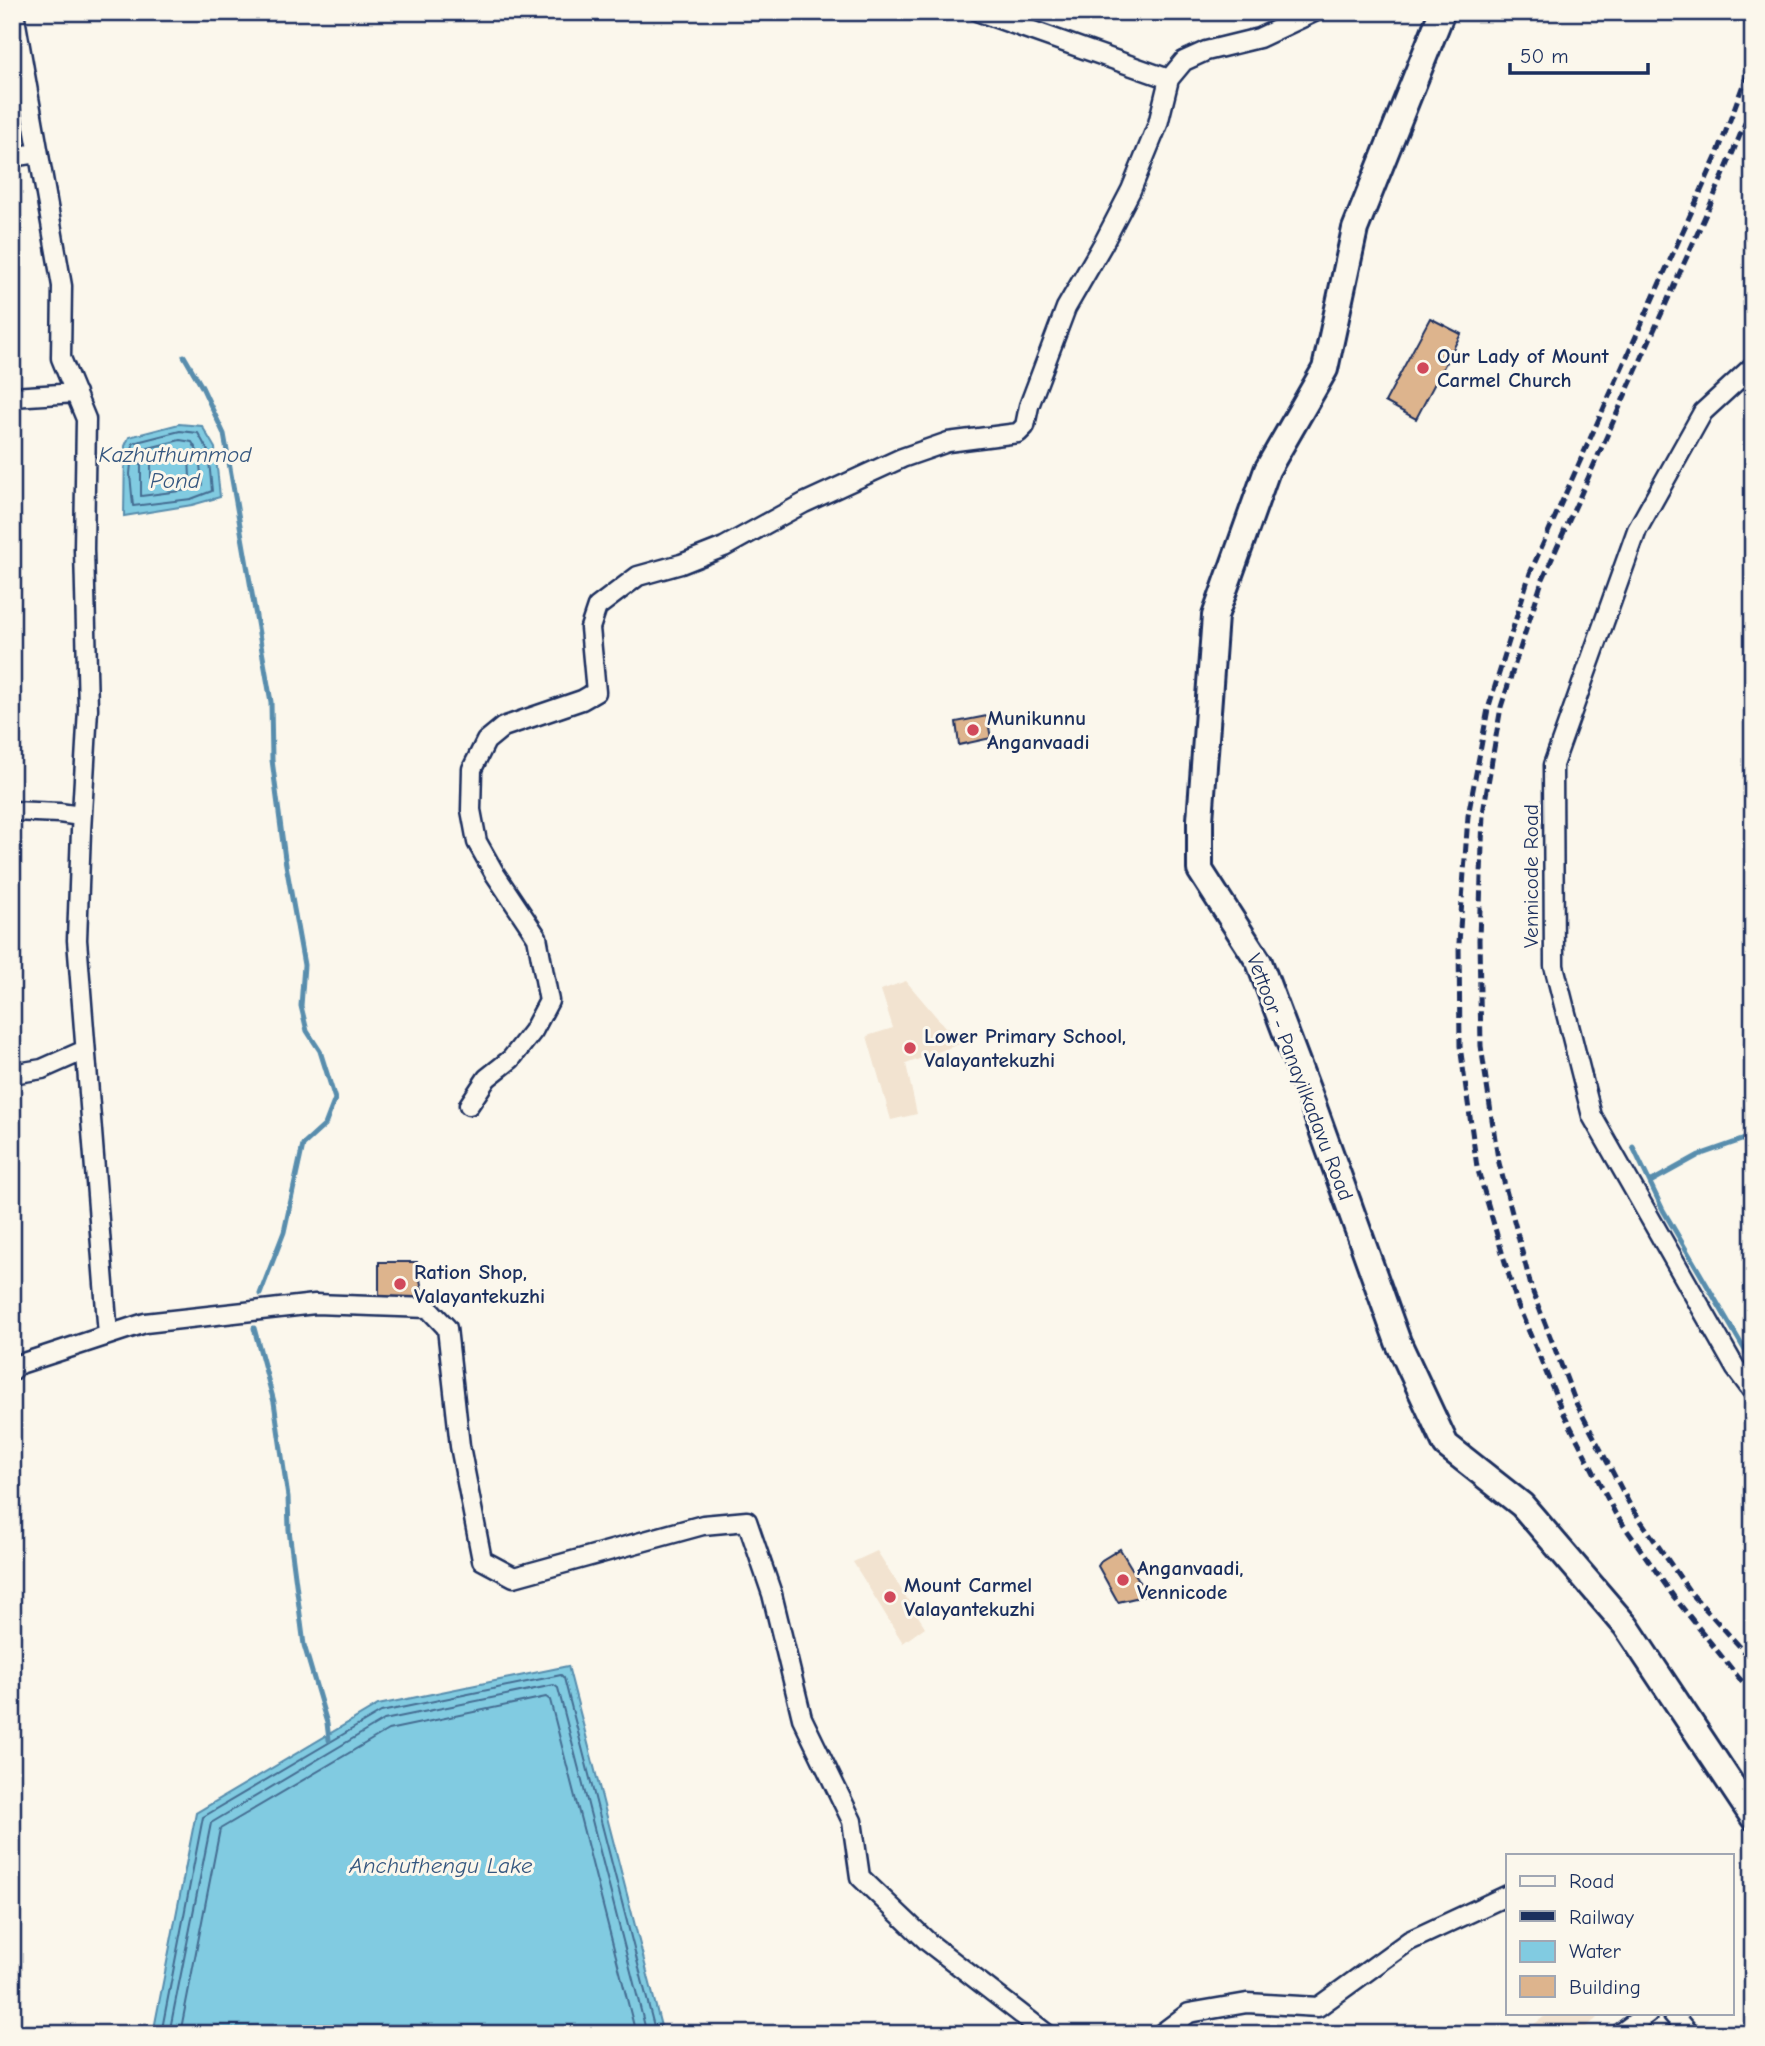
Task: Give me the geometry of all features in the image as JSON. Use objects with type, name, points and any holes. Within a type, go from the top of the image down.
[{"type":"main road","name":"Vettoor - Panayilkadavu Road","points":[[1442,12],[1355,229],[1325,369],[1267,470],[1215,616],[1200,820],[1200,870],[1259,962],[1398,1342],[1446,1445],[1522,1505],[1626,1626],[1753,1817]]},
{"type":"street","points":[[14,12],[62,286],[61,358],[86,419],[84,549],[88,709],[77,940],[108,1335]]},
{"type":"street","points":[[979,12],[1169,79]]},
{"type":"street","points":[[469,1105],[487,1077],[511,1059],[533,1031],[549,1001],[537,937],[477,842],[471,810],[472,769],[486,741],[503,727],[582,700],[596,692],[590,628],[597,607],[638,576],[681,564],[724,547],[804,503],[902,458],[948,442],[1017,433],[1026,426],[1029,406],[1066,308],[1131,190],[1158,124],[1169,79],[1184,61],[1206,51],[1259,38],[1314,12]]},
{"type":"street","points":[[12,157],[38,153]]},
{"type":"street","name":"Vennicode Road","points":[[1753,366],[1703,412],[1637,530],[1553,765],[1553,779],[1554,966],[1592,1116],[1736,1369],[1753,1392]]},
{"type":"street","points":[[12,397],[76,393]]},
{"type":"street","points":[[12,811],[82,816]]},
{"type":"street","points":[[12,1074],[42,1069],[85,1050]]},
{"type":"street","points":[[12,1371],[18,1365],[145,1323],[314,1304],[428,1308],[447,1328],[460,1446],[482,1560],[514,1577],[703,1525],[747,1521],[772,1594],[802,1718],[852,1821],[860,1877],[928,1942],[1047,2034]]},
{"type":"street","points":[[1161,2034],[1189,2012],[1247,2003],[1318,2007],[1409,1941],[1506,1896]]},
{"type":"street","points":[[1620,2034],[1647,2014]]},
{"type":"street","points":[[1673,2014],[1690,2034]]},
{"type":"shaded area","name":"Lower Primary School, Valayantekuzhi","points":[[906,981],[945,1027],[967,1041],[906,1064],[917,1114],[891,1120],[867,1036],[893,1028],[881,990]]},
{"type":"shaded area","name":"Mount Carmel Valayantekuzhi","points":[[877,1551],[925,1627],[903,1643],[853,1562]]},
{"type":"shaded area","points":[[1548,2014],[1602,2014],[1578,2034],[1521,2034]]},
{"type":"water","name":"Kazhuthummod Pond","points":[[179,424],[202,426],[215,448],[220,497],[192,505],[124,516],[125,446],[129,437]]},
{"type":"water","name":"Anchuthengu Lake","points":[[568,1666],[663,2034],[153,2034],[196,1813],[378,1705]]},
{"type":"building","name":"Our Lady of Mount Carmel Church","points":[[1430,318],[1461,334],[1416,419],[1385,402]]},
{"type":"building","name":"Munikunnu Anganvaadi","points":[[987,716],[991,738],[959,745],[956,722]]},
{"type":"building","name":"Ration Shop, Valayantekuzhi","points":[[379,1262],[417,1262],[424,1302],[379,1303]]},
{"type":"building","name":"Anganvaadi, Vennicode","points":[[1120,1549],[1148,1595],[1118,1602],[1098,1566],[1102,1560]]},
{"type":"waterway","points":[[184,356],[224,434],[271,702],[272,760],[285,859],[304,965],[301,1006],[307,1031],[320,1051],[335,1099],[325,1125],[303,1145],[284,1232],[260,1294]]},
{"type":"waterway","points":[[1652,1181],[1699,1155],[1753,1136]]},
{"type":"waterway","points":[[1633,1147],[1663,1210],[1753,1364]]},
{"type":"waterway","points":[[254,1328],[274,1402],[288,1497],[289,1530],[304,1645],[327,1723],[329,1740]]},
{"type":"railway","points":[[1753,58],[1717,155],[1530,573],[1488,709],[1468,816],[1459,943],[1460,1046],[1477,1167],[1517,1303],[1561,1408],[1615,1513],[1674,1597],[1753,1692]]},
{"type":"railway","points":[[1753,104],[1542,581],[1501,707],[1483,813],[1479,940],[1481,1046],[1498,1159],[1532,1290],[1576,1403],[1630,1505],[1690,1592],[1753,1661]]},
{"type":"place","name":"Our Lady of Mount Carmel Church","points":[[1423,368]]},
{"type":"place","name":"Munikunnu Anganvaadi","points":[[973,730]]},
{"type":"place","name":"Lower Primary School, Valayantekuzhi","points":[[910,1048]]},
{"type":"place","name":"Ration Shop, Valayantekuzhi","points":[[400,1284]]},
{"type":"place","name":"Anganvaadi, Vennicode","points":[[1123,1580]]},
{"type":"place","name":"Mount Carmel Valayantekuzhi","points":[[890,1597]]}]
